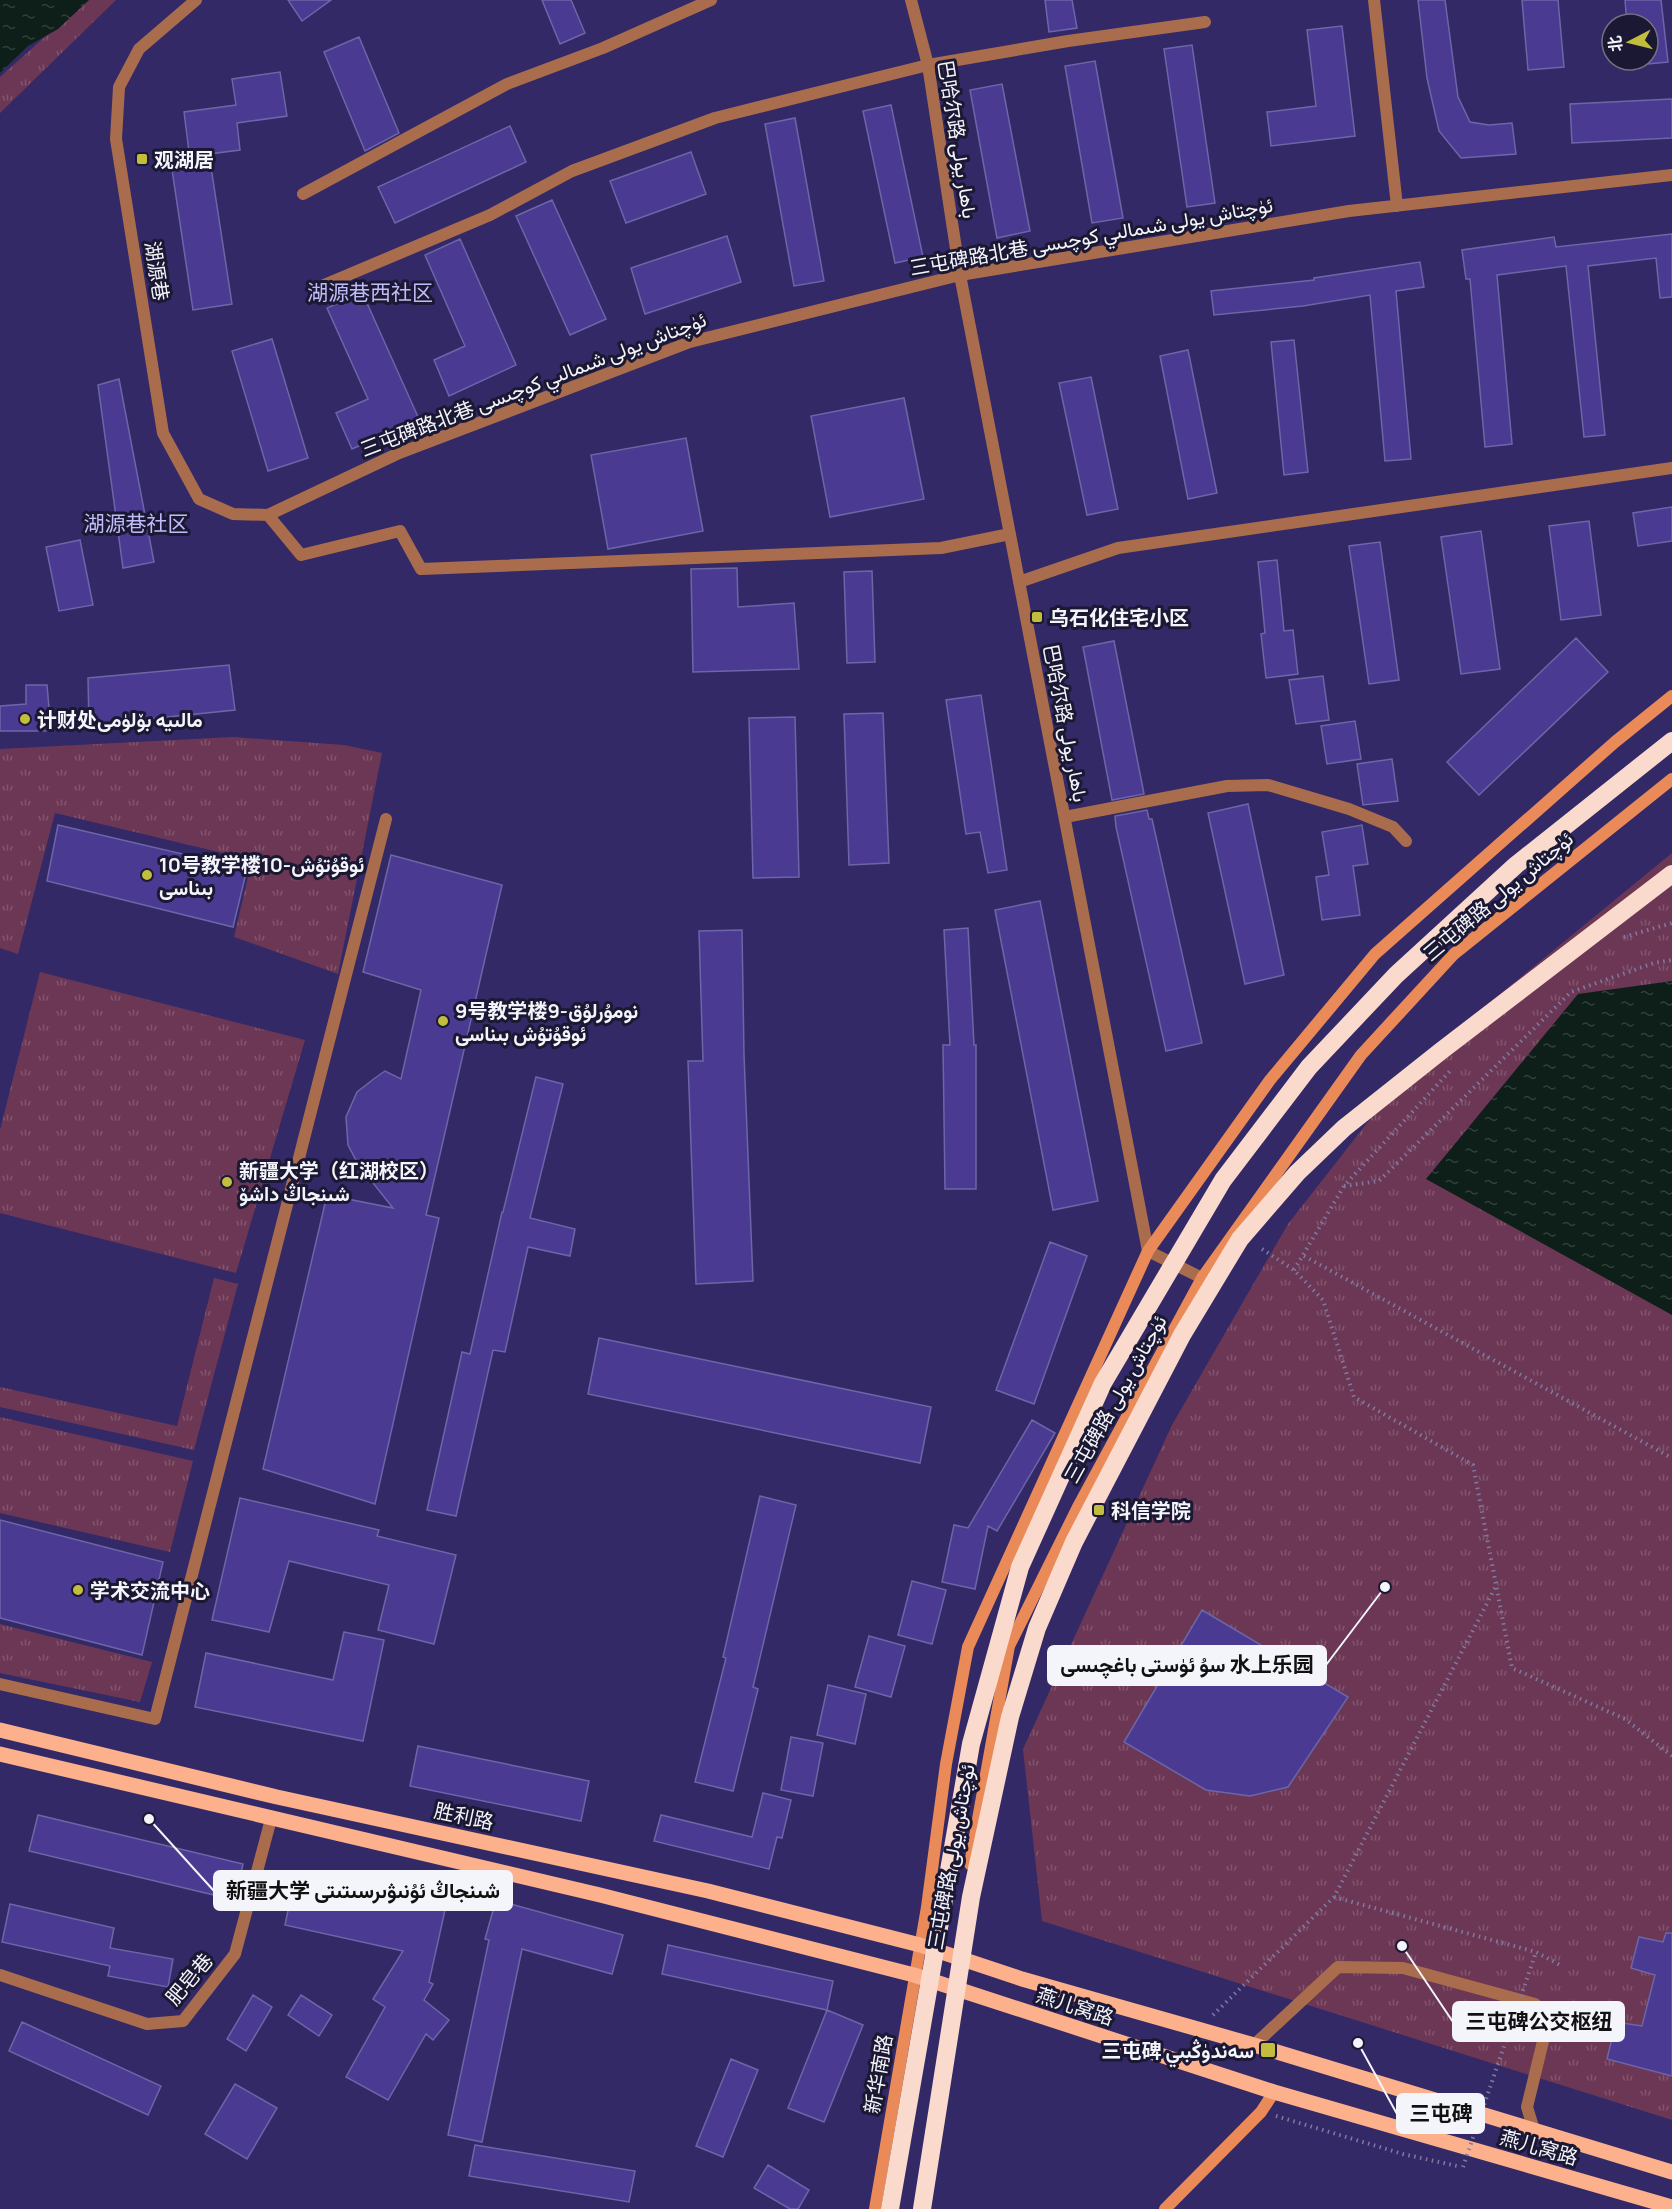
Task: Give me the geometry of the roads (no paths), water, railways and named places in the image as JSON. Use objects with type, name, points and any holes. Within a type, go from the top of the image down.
[{"type":"highway","points":[[890,2209],[971,1744],[1020,1567],[1103,1383],[1223,1180],[1309,1067],[1396,975],[1516,866],[1672,741]]},
{"type":"highway","points":[[922,2209],[971,1897],[1010,1717],[1037,1628],[1074,1542],[1182,1335],[1240,1239],[1296,1173],[1344,1128],[1672,874]]},
{"type":"main road","name":"三屯碑路 ئۈچتاش يولى","points":[[920,1945],[946,1764],[968,1647],[1148,1251],[1270,1080],[1375,954],[1615,742],[1672,696]]},
{"type":"main road","name":"三屯碑路 ئۈچتاش يولى","points":[[916,2209],[954,1954],[1009,1646],[1079,1505],[1203,1278],[1361,1055],[1454,954],[1672,779]]},
{"type":"main road","name":"胜利路","points":[[0,1730],[277,1797],[708,1891],[920,1945]]},
{"type":"main road","points":[[0,1754],[600,1895],[914,1975]]},
{"type":"main road","name":"燕儿窝路","points":[[920,1945],[954,1954],[1022,1979],[1254,2045],[1672,2172]]},
{"type":"main road","name":"新华南路","points":[[875,2209],[920,1945]]},
{"type":"main road","name":"燕儿窝路","points":[[914,1975],[1274,2092],[1672,2207]]},
{"type":"main road","points":[[1165,2209],[1261,2112],[1274,2092]]},
{"type":"street","name":"湖源巷","points":[[196,0],[138,49],[119,87],[116,138],[163,433],[199,499],[232,514],[268,515]]},
{"type":"street","points":[[303,194],[507,84],[603,48],[711,0]]},
{"type":"street","name":"巴哈尔路 باھار يولى","points":[[910,0],[928,65],[960,275],[1148,1251]]},
{"type":"street","points":[[1374,0],[1397,206]]},
{"type":"street","points":[[317,288],[490,215],[572,171],[715,118],[928,65],[1068,41],[1205,22]]},
{"type":"street","name":"三屯碑路北巷 ئۈچتاش يولى شىمالىي كوچىسى","points":[[268,515],[397,454],[690,342],[960,275],[1349,211],[1672,175]]},
{"type":"street","points":[[1019,582],[1118,548],[1672,468]]},
{"type":"street","points":[[268,515],[301,555],[400,531],[421,569],[940,548],[1010,534]]},
{"type":"street","points":[[1065,817],[1227,786],[1268,785],[1349,809],[1393,827],[1406,841]]},
{"type":"street","points":[[0,1684],[155,1719],[386,819]]},
{"type":"street","points":[[1148,1251],[1203,1278]]},
{"type":"street","name":"肥皂巷","points":[[0,1975],[147,2024],[183,2021],[235,1954],[271,1819]]},
{"type":"street","points":[[1254,2045],[1338,1968],[1403,1968],[1535,2004],[1546,2029],[1527,2107],[1534,2130]]},
{"type":"water","points":[[0,0],[89,0],[58,29],[28,46],[0,73]]},
{"type":"water","points":[[1672,981],[1672,1315],[1426,1179],[1578,994]]},
{"type":"place","name":"观湖居","points":[[142,159]]},
{"type":"place","name":"乌石化住宅小区","points":[[1037,617]]},
{"type":"place","name":"计财处مالىيە بۆلۈمى","points":[[25,719]]},
{"type":"place","name":"10号教学楼10-ئوقۇتۇش بىناسى","points":[[147,875]]},
{"type":"place","name":"9号教学楼9-نومۇرلۇق ئوقۇتۇش بىناسى","points":[[443,1021]]},
{"type":"place","name":"新疆大学（红湖校区） شىنجاڭ داشۆ","points":[[227,1182]]},
{"type":"place","name":"科信学院","points":[[1099,1510]]},
{"type":"place","name":"سۇ ئۈستى باغچىسى 水上乐园","points":[[1385,1587]]},
{"type":"place","name":"学术交流中心","points":[[78,1590]]},
{"type":"place","name":"新疆大学 شىنجاڭ ئۇنىۋىرسىتىتى","points":[[149,1819]]},
{"type":"place","name":"三屯碑公交枢纽","points":[[1402,1946]]},
{"type":"place","name":"三屯碑","points":[[1358,2043]]},
{"type":"place","name":"三屯碑 سەندۈڭبىي","points":[[1268,2050]]},
{"type":"district","name":"湖源巷西社区","points":[[370,292]]},
{"type":"district","name":"湖源巷社区","points":[[136,523]]}]
